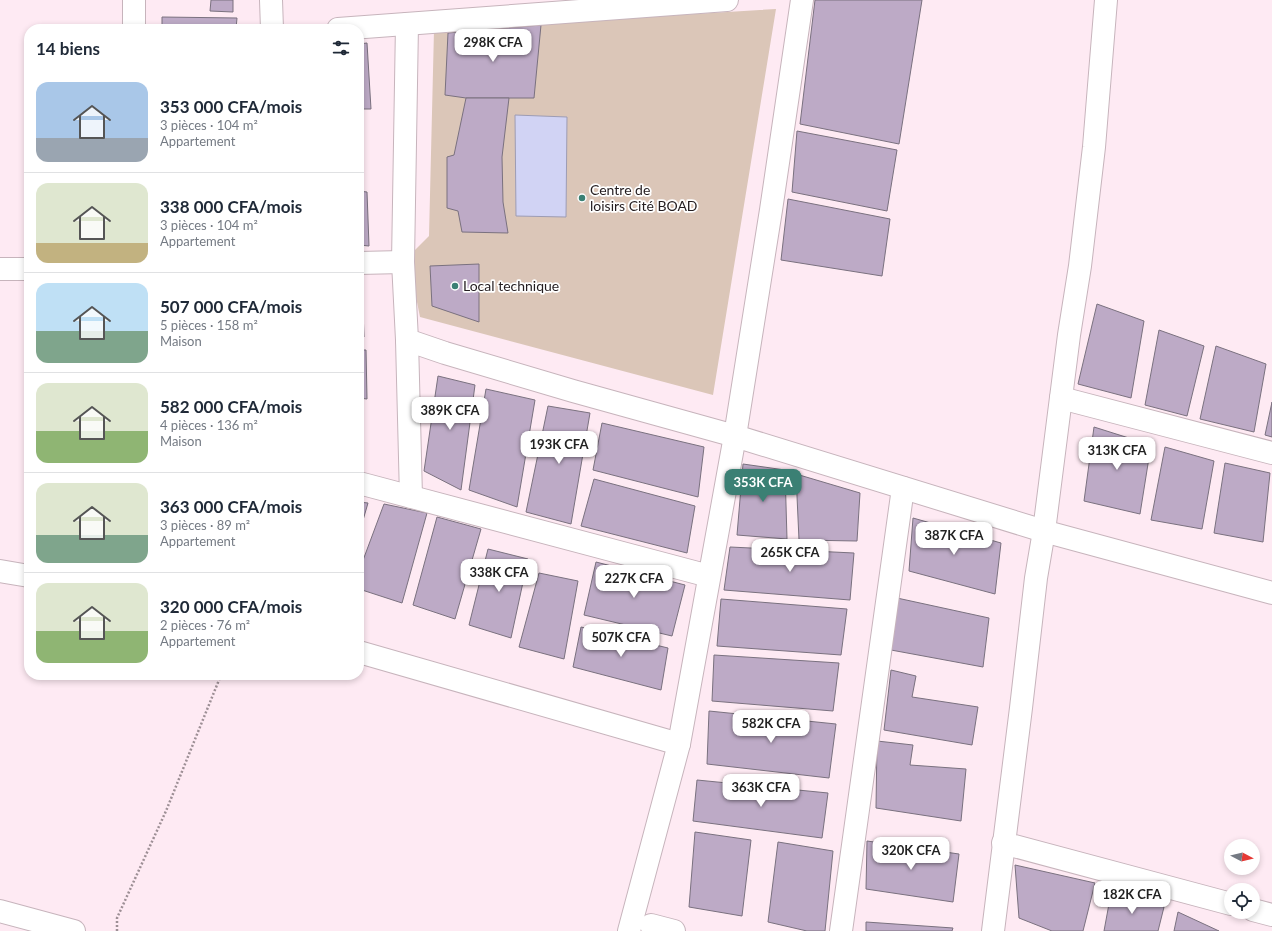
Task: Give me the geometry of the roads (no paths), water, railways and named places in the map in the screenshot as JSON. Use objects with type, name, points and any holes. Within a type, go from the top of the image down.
[{"type":"street","points":[[134,0],[134,24]]},
{"type":"street","points":[[271,0],[272,24]]},
{"type":"street","points":[[364,27],[684,2],[727,0]]},
{"type":"street","points":[[629,931],[679,744],[735,436],[771,210],[802,0]]},
{"type":"street","points":[[993,931],[1036,578],[1044,531],[1080,266],[1094,147],[1106,0]]},
{"type":"street","points":[[407,24],[403,262],[407,340],[411,497]]},
{"type":"street","points":[[364,263],[403,262]]},
{"type":"street","points":[[0,269],[24,268]]},
{"type":"street","points":[[407,340],[445,354],[735,436],[1044,531],[1272,593]]},
{"type":"street","points":[[1061,398],[1272,453]]},
{"type":"street","points":[[364,484],[709,576]]},
{"type":"street","points":[[841,931],[903,488]]},
{"type":"street","points":[[0,571],[24,575]]},
{"type":"street","points":[[364,653],[679,744]]},
{"type":"street","points":[[1003,843],[1224,902]]},
{"type":"street","points":[[0,911],[74,931]]},
{"type":"street","points":[[1260,912],[1272,915]]},
{"type":"street","points":[[651,925],[674,931]]},
{"type":"water","points":[[515,115],[567,117],[566,217],[516,216]]},
{"type":"place","name":"Centre de loisirs Cité BOAD","points":[[582,198]]},
{"type":"place","name":"Local technique","points":[[455,286]]}]
